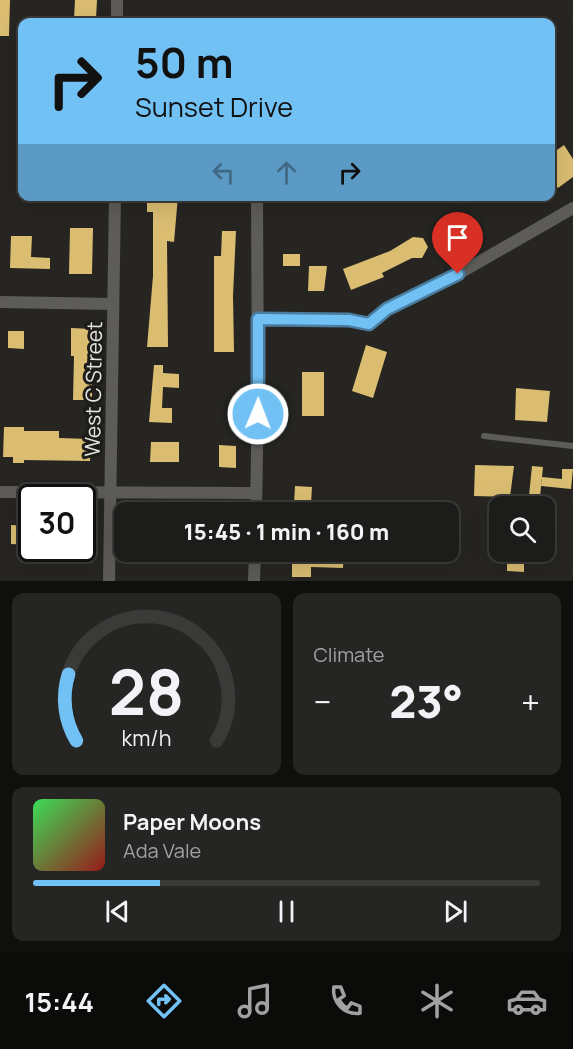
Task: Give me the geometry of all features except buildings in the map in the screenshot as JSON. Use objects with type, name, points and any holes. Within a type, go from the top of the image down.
[{"type":"street","points":[[117,0],[117,18]]},
{"type":"street","name":"West C Street","points":[[109,581],[115,201]]},
{"type":"street","points":[[256,502],[257,202]]},
{"type":"street","points":[[258,319],[349,320],[369,324],[387,309],[458,274],[573,208]]},
{"type":"street","points":[[0,302],[113,304]]},
{"type":"street","points":[[0,492],[256,493]]},
{"type":"street","points":[[254,581],[255,562]]},
{"type":"lane","points":[[484,436],[573,446]]},
{"type":"route","points":[[258,414],[258,319],[349,320],[369,324],[387,309],[458,274]]}]
